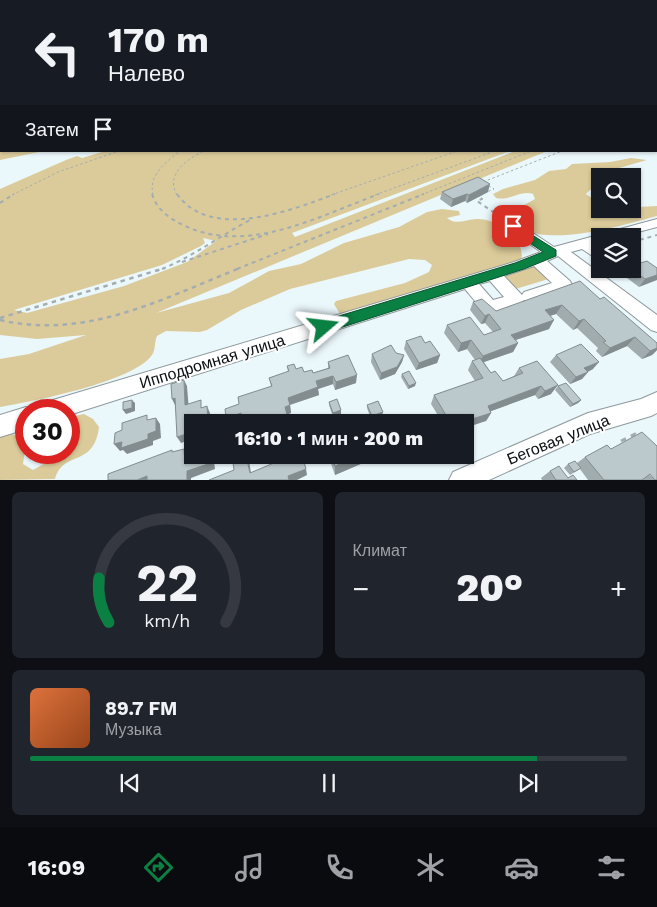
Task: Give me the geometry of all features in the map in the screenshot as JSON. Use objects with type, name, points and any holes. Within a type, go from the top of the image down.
[{"type":"street","points":[[638,228],[657,223]]},
{"type":"street","points":[[513,226],[549,254],[657,325]]},
{"type":"street","name":"Ипподромная улица","points":[[80,402],[468,282],[591,241]]},
{"type":"street","points":[[530,296],[564,285],[549,254]]},
{"type":"street","points":[[468,282],[490,308],[516,299],[493,274]]},
{"type":"street","name":"Беговая улица","points":[[461,480],[488,474],[588,424],[644,408],[657,402]]},
{"type":"street","points":[[0,426],[15,421]]},
{"type":"path","points":[[0,203],[33,182],[53,173],[116,152]]},
{"type":"path","points":[[179,152],[164,163],[152,180],[150,188],[156,206],[173,222],[188,228],[220,235],[254,235],[288,228]]},
{"type":"path","points":[[202,152],[178,170],[173,183],[177,195],[191,207],[212,216],[240,220],[288,211],[454,152]]},
{"type":"path","points":[[0,319],[288,228],[492,152]]},
{"type":"path","points":[[0,319],[14,324],[76,326],[108,319],[168,297],[529,152]]},
{"type":"path","points":[[513,226],[477,201],[482,199],[478,196],[494,190],[482,182],[559,152]]},
{"type":"path","points":[[164,268],[193,255],[220,235],[254,218]]},
{"type":"path","points":[[641,239],[657,235]]},
{"type":"path","points":[[620,441],[635,434],[641,439]]},
{"type":"shaded area","points":[[0,152],[39,152],[0,160]]},
{"type":"shaded area","points":[[102,152],[507,152],[292,233],[295,237],[512,152],[545,152],[156,313],[229,293],[269,271],[301,264],[344,243],[399,227],[427,212],[442,209],[459,211],[460,215],[447,218],[454,222],[477,219],[493,222],[501,226],[515,238],[519,245],[522,253],[521,261],[340,314],[334,304],[336,301],[405,283],[429,272],[432,265],[425,260],[409,259],[290,289],[241,310],[207,330],[200,332],[166,331],[157,336],[152,355],[141,365],[125,374],[105,382],[58,395],[40,399],[15,399],[15,404],[0,407],[0,359],[29,354],[86,335],[37,339],[0,335],[0,189],[77,156],[82,158]],"holes":[[[203,238],[216,241],[187,262],[124,286],[27,313],[14,310],[162,265],[201,246],[205,243]]]},
{"type":"shaded area","points":[[631,158],[647,160],[619,168],[591,168],[591,190],[586,194],[591,198],[591,218],[641,218],[641,207],[657,206],[657,216],[610,228],[591,228],[591,232],[577,234],[554,235],[534,233],[519,226],[512,212],[535,199],[533,194],[524,193],[501,199],[496,198],[493,194],[503,189],[535,180],[549,171],[566,169],[572,164],[610,162]]},
{"type":"shaded area","points":[[534,265],[552,278],[512,290],[500,275]]},
{"type":"shaded area","points":[[84,414],[93,419],[99,427],[96,440],[91,448],[80,456],[80,415]]},
{"type":"shaded area","points":[[15,435],[15,464],[23,464],[33,470],[44,464],[65,464],[59,470],[55,479],[0,480],[0,436]]},
{"type":"building","points":[[478,177],[490,184],[469,195],[453,199],[442,192]]},
{"type":"building","points":[[647,261],[657,268],[657,275],[645,279],[641,276],[641,263]]},
{"type":"building","points":[[580,281],[600,299],[604,297],[657,343],[657,348],[650,351],[635,337],[610,348],[603,342],[606,341],[584,319],[579,321],[562,305],[545,310],[554,320],[511,335],[518,343],[483,356],[471,340],[461,343],[447,325],[470,317],[484,335],[501,329],[489,314],[485,316],[473,302],[482,299],[496,311]]},
{"type":"building","points":[[421,336],[425,343],[430,341],[440,355],[419,363],[406,341]]},
{"type":"building","points":[[581,344],[599,362],[584,368],[588,372],[576,377],[556,355]]},
{"type":"building","points":[[391,345],[396,353],[404,355],[397,367],[381,373],[372,354]]},
{"type":"building","points":[[348,355],[357,375],[336,382],[333,376],[316,381],[318,387],[288,398],[290,405],[285,407],[287,414],[226,414],[225,409],[239,404],[238,397],[272,386],[269,378],[289,371],[287,366],[294,364],[296,369],[302,367],[304,372],[312,370],[313,373],[330,368],[328,362]]},
{"type":"building","points":[[480,358],[491,373],[495,371],[503,381],[523,373],[519,368],[537,361],[558,385],[545,391],[541,386],[488,406],[491,413],[474,418],[474,414],[445,414],[434,395],[483,378],[472,361]]},
{"type":"building","points":[[409,371],[416,383],[409,386],[402,374]]},
{"type":"building","points":[[184,380],[185,405],[201,400],[201,408],[207,406],[208,414],[184,414],[184,435],[177,437],[175,398],[172,399],[171,384]]},
{"type":"building","points":[[566,383],[581,400],[573,404],[558,386]]},
{"type":"building","points":[[337,399],[341,410],[333,413],[329,402]]},
{"type":"building","points":[[132,400],[132,408],[123,410],[123,402]]},
{"type":"building","points":[[378,401],[383,412],[371,414],[367,405]]},
{"type":"building","points":[[147,415],[147,420],[156,418],[156,431],[148,434],[148,439],[121,448],[122,442],[114,444],[115,433],[122,430],[122,423]]},
{"type":"building","points":[[642,432],[657,446],[657,480],[650,474],[642,480],[604,480],[585,457],[607,445],[611,449]]},
{"type":"building","points":[[184,449],[184,464],[208,464],[187,471],[187,480],[147,480],[147,476],[137,480],[108,480],[108,474],[172,450],[172,452]]},
{"type":"building","points":[[575,461],[581,468],[574,472],[568,464]]},
{"type":"building","points":[[233,464],[248,464],[250,473],[272,464],[305,464],[306,469],[288,476],[289,480],[209,480],[234,470]]},
{"type":"building","points":[[559,466],[568,478],[573,475],[577,480],[556,480],[550,471]]},
{"type":"route","points":[[324,327],[519,266],[552,253],[513,226]]}]
